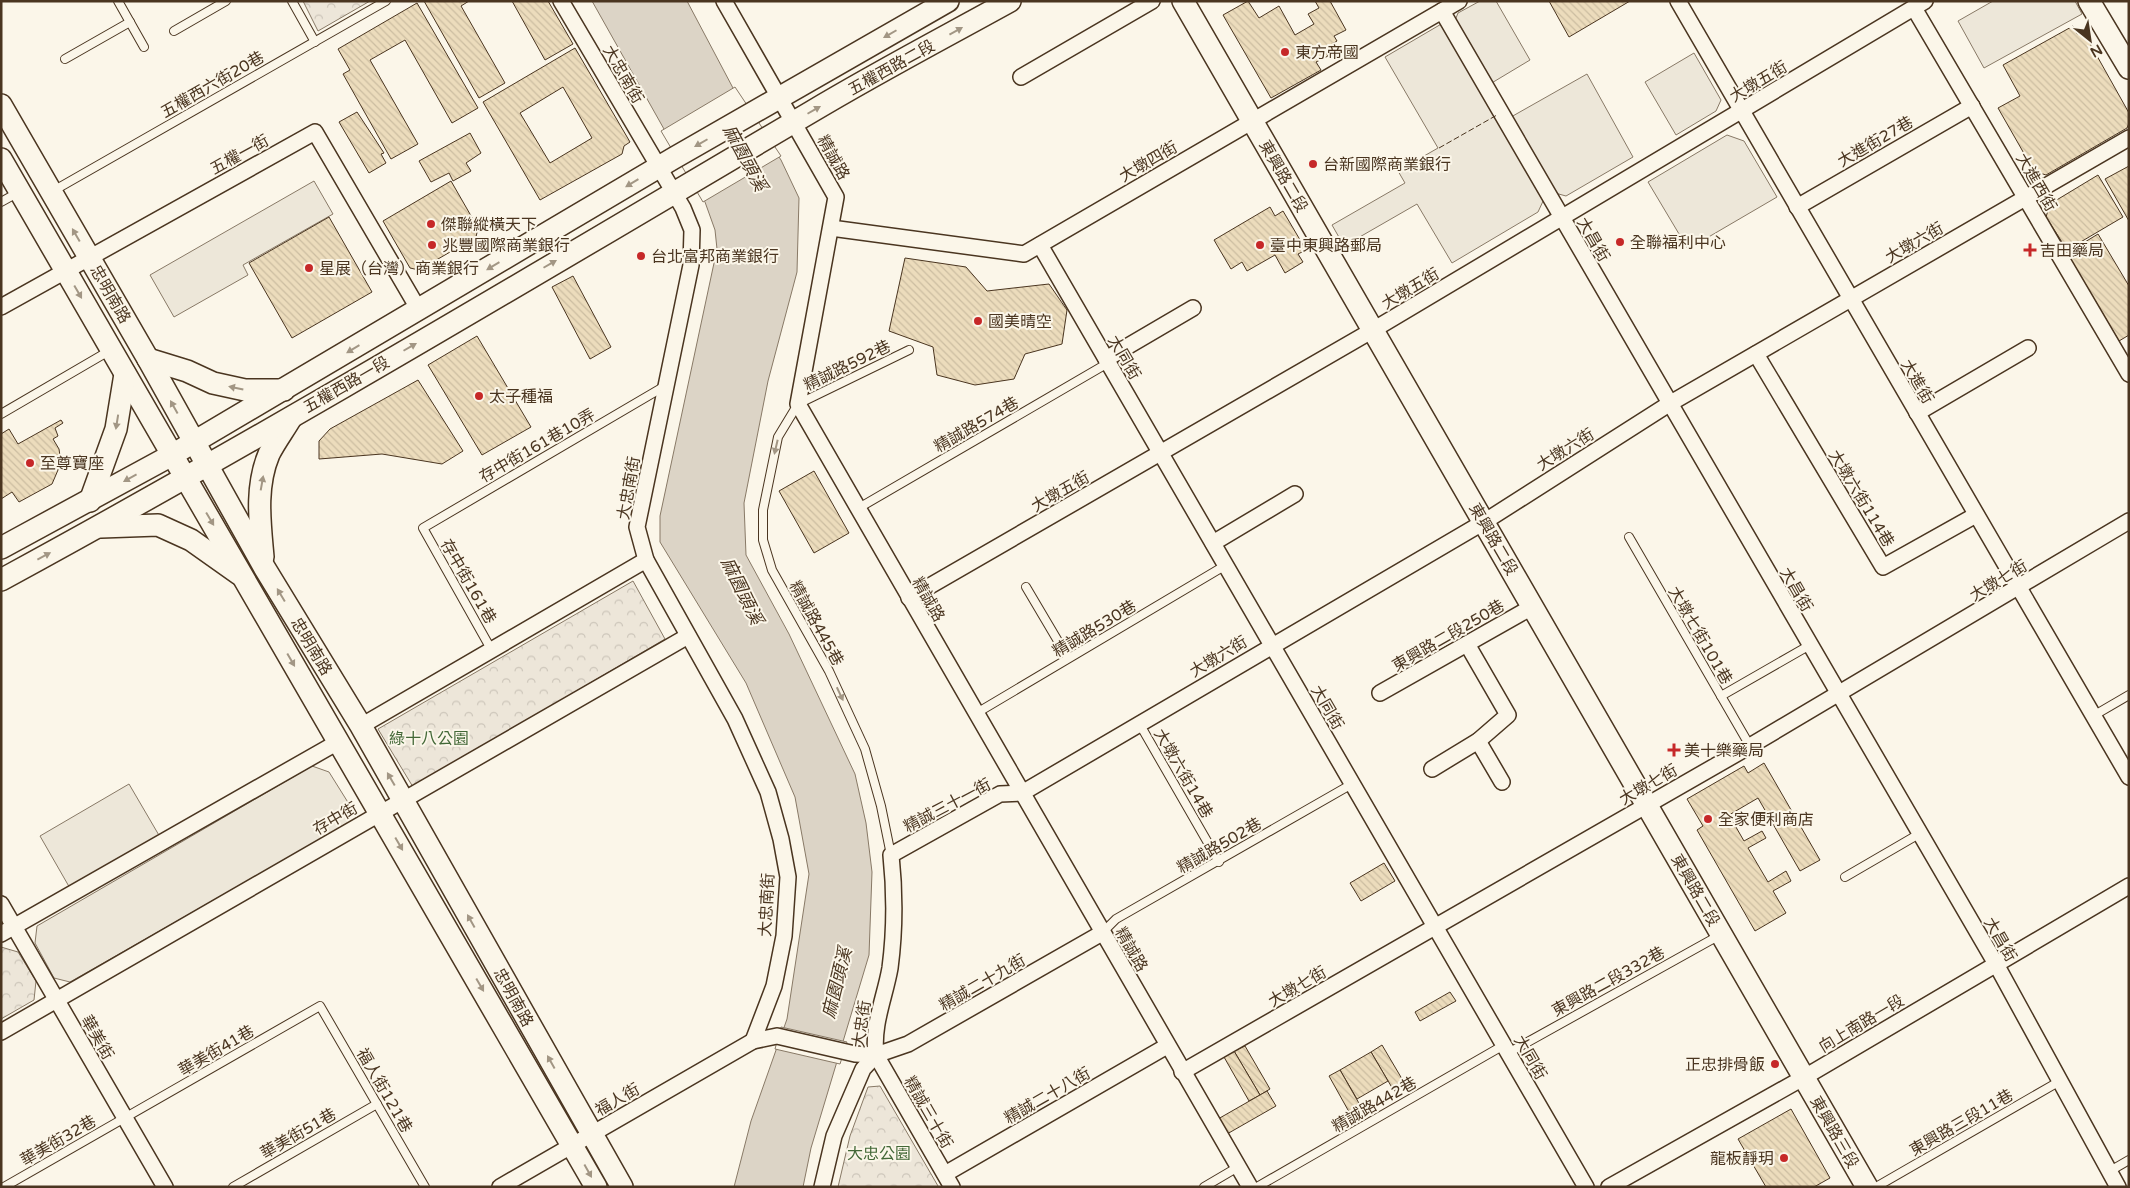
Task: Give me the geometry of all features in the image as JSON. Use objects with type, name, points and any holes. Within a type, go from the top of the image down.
[{"type":"main road","name":"五權西路二段","points":[[666,163],[948,1]]},
{"type":"main road","name":"五權西路二段","points":[[773,135],[1010,1]]},
{"type":"main road","name":"東興路二段","points":[[1183,1],[1803,1078]]},
{"type":"main road","points":[[2089,1],[2129,68]]},
{"type":"main road","name":"忠明南路","points":[[1,105],[148,359],[264,566],[361,726],[622,1187]]},
{"type":"main road","name":"五權西路一段","points":[[1,580],[293,416],[773,135]]},
{"type":"main road","name":"忠明南路","points":[[1,158],[596,1187]]},
{"type":"main road","name":"五權西路一段","points":[[1,548],[172,455],[666,163]]},
{"type":"main road","points":[[148,359],[187,371],[213,383],[245,390],[284,390]]},
{"type":"main road","points":[[90,500],[116,429],[125,374]]},
{"type":"main road","points":[[264,566],[259,514],[261,483],[269,454],[293,416]]},
{"type":"main road","points":[[98,527],[158,525],[191,540],[245,578]]},
{"type":"main road","name":"東興路三段","points":[[1803,1078],[1867,1187]]},
{"type":"street","name":"大忠南街","points":[[561,1],[681,188],[692,230],[691,265],[637,528],[646,560],[735,719],[768,792],[781,839],[788,877],[784,936],[774,986],[753,1041]]},
{"type":"street","name":"精誠路","points":[[724,1],[836,197],[798,404],[975,714],[1250,1187]]},
{"type":"street","points":[[1021,77],[1152,1]]},
{"type":"street","name":"大墩四街","points":[[831,228],[1024,254],[1459,1]]},
{"type":"street","name":"大進街","points":[[1682,3],[1796,207],[2129,777]]},
{"type":"street","name":"大墩五街","points":[[909,598],[1373,330],[1920,5]]},
{"type":"street","name":"大進西街","points":[[1920,5],[1972,106],[2129,374]]},
{"type":"street","name":"大昌街","points":[[1442,11],[1996,964],[2118,1187]]},
{"type":"street","name":"大進街27巷","points":[[1796,207],[1972,106]]},
{"type":"street","name":"五權一街","points":[[1,307],[315,132],[419,310]]},
{"type":"street","name":"大墩六街","points":[[1022,793],[1272,644],[1484,522],[1669,404],[2129,138]]},
{"type":"street","name":"大同街","points":[[1040,245],[1586,1187]]},
{"type":"street","points":[[1107,361],[1193,308]]},
{"type":"street","points":[[1916,413],[2028,348]]},
{"type":"street","name":"大墩六街114巷","points":[[1756,354],[1882,567],[1976,515]]},
{"type":"street","points":[[1213,543],[1295,494]]},
{"type":"street","name":"大墩七街","points":[[1182,1072],[1750,746],[2129,521]]},
{"type":"street","points":[[361,726],[646,560]]},
{"type":"street","name":"東興路二段250巷","points":[[1380,693],[1532,606]]},
{"type":"street","name":"存中街","points":[[1,1032],[688,636]]},
{"type":"street","points":[[1432,769],[1478,741],[1508,715],[1468,644]]},
{"type":"street","points":[[1478,741],[1502,782]]},
{"type":"street","points":[[8,930],[338,742]]},
{"type":"street","name":"精誠三十一街","points":[[891,855],[1000,794],[1022,793]]},
{"type":"street","name":"大忠街","points":[[822,1187],[834,1136],[863,1069],[876,1055],[874,1038],[890,968],[895,903],[891,855]]},
{"type":"street","name":"向上南路一段","points":[[1609,1187],[1803,1078],[2129,886]]},
{"type":"street","name":"華美街","points":[[1,904],[8,930],[57,1000],[165,1187]]},
{"type":"street","name":"精誠二十九街","points":[[876,1055],[908,1044],[1102,933]]},
{"type":"street","name":"福人街","points":[[500,1187],[753,1041],[777,1036],[855,1054],[876,1055]]},
{"type":"street","name":"精誠二十八街","points":[[948,1180],[1167,1046]]},
{"type":"street","name":"精誠三十街","points":[[876,1055],[948,1180]]},
{"type":"lane","points":[[118,1],[144,47]]},
{"type":"lane","points":[[174,31],[226,1]]},
{"type":"lane","points":[[292,1],[315,42]]},
{"type":"lane","name":"五權西六街20巷","points":[[51,192],[386,1]]},
{"type":"lane","points":[[65,59],[130,22]]},
{"type":"lane","points":[[1,202],[21,191]]},
{"type":"lane","points":[[1,414],[111,350]]},
{"type":"lane","name":"精誠路592巷","points":[[798,404],[909,350]]},
{"type":"lane","name":"精誠路574巷","points":[[857,509],[1107,361]]},
{"type":"lane","name":"存中街161巷10弄","points":[[423,528],[665,386]]},
{"type":"lane","name":"精誠路445巷","points":[[798,404],[778,437],[763,510],[763,540],[772,570],[829,671],[865,749],[881,806],[891,855]]},
{"type":"lane","name":"存中街161巷","points":[[423,528],[491,649]]},
{"type":"lane","name":"大墩七街101巷","points":[[1629,537],[1750,746]]},
{"type":"lane","name":"精誠路530巷","points":[[975,714],[1226,565]]},
{"type":"lane","points":[[1026,587],[1068,658]]},
{"type":"lane","points":[[1721,696],[1810,645]]},
{"type":"lane","points":[[2093,716],[2129,695]]},
{"type":"lane","name":"大墩六街14巷","points":[[1139,723],[1219,862]]},
{"type":"lane","name":"精誠路502巷","points":[[1102,933],[1116,919],[1219,862],[1352,784]]},
{"type":"lane","points":[[1845,877],[1919,834]]},
{"type":"lane","name":"東興路二段332巷","points":[[1506,1049],[1721,934]]},
{"type":"lane","name":"華美街41巷","points":[[125,1118],[320,1006]]},
{"type":"lane","name":"福人街121巷","points":[[320,1006],[424,1187]]},
{"type":"lane","name":"精誠路442巷","points":[[1257,1187],[1506,1049]]},
{"type":"lane","name":"東興路三段11巷","points":[[1876,1187],[2060,1081]]},
{"type":"lane","name":"華美街51巷","points":[[233,1187],[377,1104]]},
{"type":"lane","name":"華美街32巷","points":[[4,1187],[125,1118]]},
{"type":"lane","points":[[2110,1171],[2129,1160]]},
{"type":"lane","points":[[1204,1187],[1238,1167]]},
{"type":"green space","points":[[303,1],[370,1],[318,31]]},
{"type":"green space","name":"綠十八公園","points":[[633,581],[665,639],[413,787],[378,729]]},
{"type":"green space","points":[[1,947],[18,952],[36,981],[34,1000],[1,1019]]},
{"type":"green space","name":"大忠公園","points":[[880,1086],[937,1187],[838,1187],[850,1136],[868,1087]]},
{"type":"shaded area","points":[[1480,1],[1496,1],[1530,60],[1490,84],[1454,23],[1458,13]]},
{"type":"shaded area","points":[[1993,1],[2075,1],[2082,14],[1984,68],[1958,21]]},
{"type":"shaded area","points":[[1443,23],[1544,199],[1538,212],[1452,263],[1417,204],[1344,246],[1332,225],[1405,183],[1398,171],[1438,148],[1385,57]]},
{"type":"shaded area","points":[[1694,53],[1721,100],[1716,111],[1676,135],[1645,82]]},
{"type":"shaded area","points":[[1587,74],[1633,157],[1566,196],[1555,193],[1511,117]]},
{"type":"shaded area","points":[[1727,135],[1744,141],[1777,197],[1688,249],[1648,182]]},
{"type":"shaded area","points":[[314,181],[333,214],[243,265],[248,275],[174,317],[150,275]]},
{"type":"shaded area","points":[[312,766],[329,772],[349,804],[349,823],[70,982],[54,978],[35,943],[37,926]]},
{"type":"shaded area","points":[[129,784],[160,837],[71,890],[40,836]]},
{"type":"water","name":"麻園頭溪","points":[[592,1],[687,1],[733,88],[781,160],[799,198],[797,272],[768,381],[744,503],[746,555],[789,634],[855,774],[866,823],[872,872],[869,955],[811,1148],[803,1187],[734,1187],[751,1121],[787,1019],[809,874],[795,797],[746,683],[660,542],[660,516],[717,249],[715,230],[705,202]]},
{"type":"pier","points":[[735,87],[781,156],[703,202],[661,131]]},
{"type":"pier","points":[[781,1027],[847,1042],[840,1064],[775,1049]]},
{"type":"building","points":[[424,1],[469,1],[461,6],[505,83],[479,98]]},
{"type":"building","points":[[512,1],[548,1],[573,44],[545,60]]},
{"type":"building","name":"東方帝國","points":[[1248,1],[1259,18],[1279,6],[1295,35],[1314,24],[1308,14],[1319,8],[1315,1],[1330,1],[1346,30],[1334,36],[1337,41],[1324,49],[1328,56],[1316,62],[1321,70],[1271,98],[1223,15]]},
{"type":"building","points":[[1549,1],[1630,1],[1569,37]]},
{"type":"building","points":[[417,3],[478,108],[452,123],[405,40],[370,60],[418,144],[391,159],[343,74],[350,70],[338,49]]},
{"type":"building","points":[[2073,26],[2077,34],[2083,31],[2129,113],[2129,123],[2127,128],[2046,175],[2034,171],[1998,108],[2020,96],[2003,65]]},
{"type":"building","points":[[575,48],[630,142],[624,146],[622,154],[540,200],[483,102]],"holes":[[[563,87],[592,138],[550,163],[520,113]]]},
{"type":"building","points":[[357,112],[384,153],[381,154],[386,163],[369,173],[339,122]]},
{"type":"building","points":[[470,133],[481,153],[466,163],[471,171],[453,181],[449,173],[431,182],[419,161]]},
{"type":"building","points":[[2129,166],[2129,221],[2105,179]]},
{"type":"building","points":[[2098,175],[2123,217],[2067,250],[2046,217],[2050,204]]},
{"type":"building","name":"傑聯縱橫天下","points":[[451,181],[478,228],[476,237],[419,270],[410,268],[383,221]]},
{"type":"building","name":"臺中東興路郵局","points":[[1270,207],[1275,216],[1283,211],[1306,250],[1298,254],[1303,262],[1285,273],[1275,255],[1247,271],[1242,262],[1231,269],[1214,240]]},
{"type":"building","points":[[329,217],[372,292],[292,338],[249,263]]},
{"type":"building","points":[[2098,234],[2129,286],[2129,335],[2119,341],[2067,253]]},
{"type":"building","name":"國美晴空","points":[[905,258],[966,267],[987,291],[1049,284],[1067,310],[1062,344],[1025,354],[1014,379],[975,385],[937,375],[933,347],[889,331]]},
{"type":"building","points":[[573,276],[611,347],[590,359],[552,287]]},
{"type":"building","name":"太子種福","points":[[477,336],[531,427],[482,455],[428,365]]},
{"type":"building","points":[[418,380],[463,451],[442,464],[382,454],[319,459],[319,441],[330,429]]},
{"type":"building","name":"至尊寶座","points":[[61,420],[63,423],[55,428],[58,436],[53,439],[59,449],[60,456],[58,470],[52,484],[19,502],[12,492],[1,499],[1,434],[9,429],[18,444]]},
{"type":"building","points":[[814,471],[849,533],[814,553],[779,491]]},
{"type":"building","points":[[1764,763],[1820,860],[1800,871],[1758,798],[1729,815],[1744,841],[1762,831],[1766,838],[1748,848],[1768,882],[1786,871],[1791,881],[1773,891],[1786,913],[1755,931],[1697,830],[1703,826],[1687,799],[1744,766],[1748,773]]},
{"type":"building","points":[[1384,863],[1395,881],[1361,901],[1350,883]]},
{"type":"building","points":[[1450,992],[1456,1001],[1420,1021],[1415,1012]]},
{"type":"building","points":[[1382,1045],[1405,1084],[1394,1091],[1371,1052]]},
{"type":"building","points":[[1245,1046],[1270,1089],[1260,1095],[1234,1051]]},
{"type":"building","points":[[1234,1051],[1260,1095],[1249,1101],[1224,1057]]},
{"type":"building","points":[[1371,1052],[1388,1081],[1357,1099],[1340,1070]]},
{"type":"building","points":[[1340,1070],[1364,1112],[1353,1119],[1329,1076]]},
{"type":"building","points":[[1267,1091],[1276,1106],[1227,1134],[1218,1119]]},
{"type":"building","name":"龍板靜玥","points":[[1791,1109],[1830,1178],[1814,1187],[1766,1187],[1738,1139]]},
{"type":"fence","points":[[1439,148],[1497,115]]},
{"type":"place","name":"東方帝國","points":[[1285,52]]},
{"type":"place","name":"台新國際商業銀行","points":[[1313,164]]},
{"type":"place","name":"傑聯縱橫天下","points":[[431,224]]},
{"type":"place","name":"全聯福利中心","points":[[1620,242]]},
{"type":"place","name":"兆豐國際商業銀行","points":[[432,245]]},
{"type":"place","name":"臺中東興路郵局","points":[[1260,245]]},
{"type":"place","name":"吉田藥局","points":[[2030,250]]},
{"type":"place","name":"台北富邦商業銀行","points":[[641,256]]},
{"type":"place","name":"星展（台灣）商業銀行","points":[[309,268]]},
{"type":"place","name":"國美晴空","points":[[978,321]]},
{"type":"place","name":"太子種福","points":[[479,396]]},
{"type":"place","name":"至尊寶座","points":[[30,463]]},
{"type":"place","name":"美十樂藥局","points":[[1674,750]]},
{"type":"place","name":"全家便利商店","points":[[1708,819]]},
{"type":"place","name":"正忠排骨飯","points":[[1775,1064]]},
{"type":"place","name":"龍板靜玥","points":[[1784,1158]]}]
